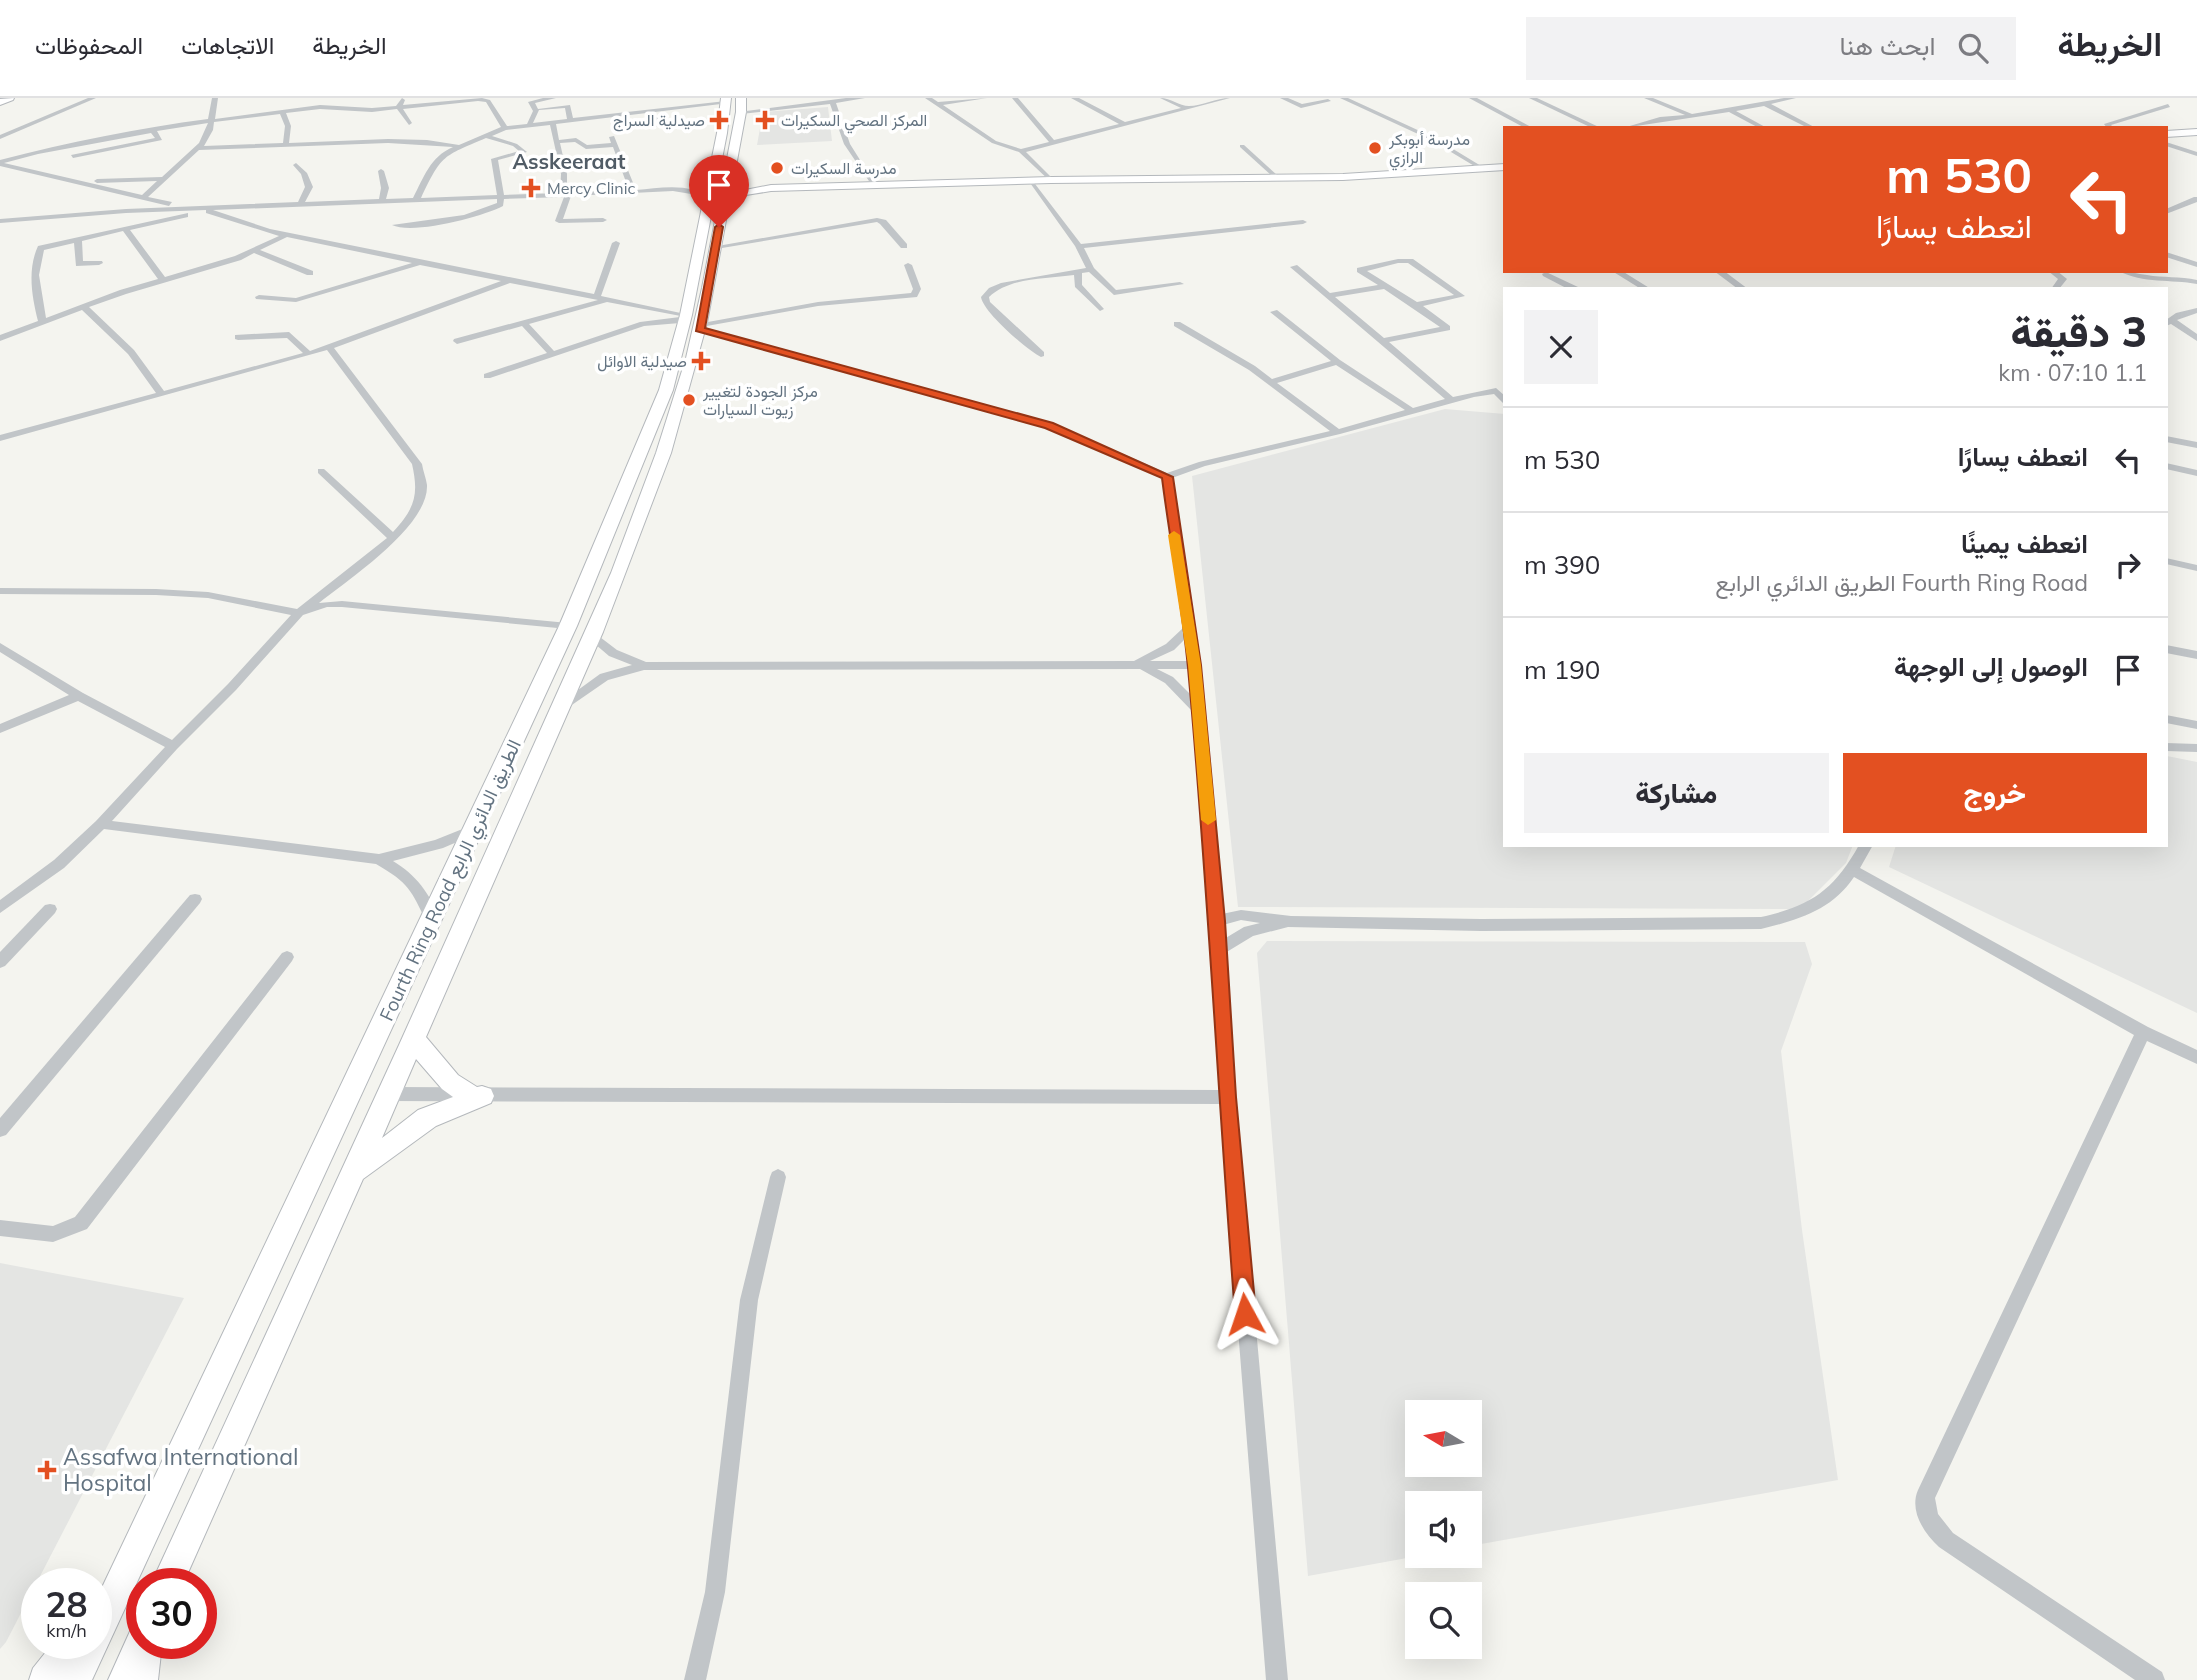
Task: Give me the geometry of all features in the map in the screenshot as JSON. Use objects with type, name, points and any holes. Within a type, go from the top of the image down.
[{"type":"main road","points":[[0,102],[10,98]]},
{"type":"main road","name":"Fourth Ring Road الطريق الدائري الرابع","points":[[693,322],[733,103]]},
{"type":"main road","points":[[2168,134],[2197,132]]},
{"type":"main road","points":[[715,204],[743,193],[771,188],[1051,180],[1401,175],[1503,167]]},
{"type":"main road","points":[[721,174],[744,184],[771,188]]},
{"type":"main road","name":"Fourth Ring Road الطريق الدائري الرابع","points":[[174,1568],[562,706],[638,524],[716,247],[715,204]]},
{"type":"main road","name":"Fourth Ring Road الطريق الدائري الرابع","points":[[129,1568],[475,829],[675,390]]},
{"type":"main road","points":[[414,1039],[450,1082],[475,1095]]},
{"type":"main road","points":[[353,1173],[427,1118],[475,1095]]},
{"type":"main road","points":[[112,1593],[126,1575]]},
{"type":"main road","name":"Fourth Ring Road الطريق الدائري الرابع","points":[[112,1603],[126,1575]]},
{"type":"main road","points":[[45,1680],[61,1659]]},
{"type":"main road","points":[[75,1680],[85,1659]]},
{"type":"main road","points":[[124,1680],[133,1659]]},
{"type":"main road","points":[[142,1680],[144,1659]]},
{"type":"street","points":[[0,137],[93,98]]},
{"type":"street","points":[[143,198],[198,148],[210,130],[215,98]]},
{"type":"street","points":[[302,110],[304,98]]},
{"type":"street","points":[[399,107],[403,98]]},
{"type":"street","points":[[0,163],[151,130],[302,110],[335,103],[363,110],[479,98],[488,101],[505,128]]},
{"type":"street","points":[[536,109],[531,103],[553,98]]},
{"type":"street","points":[[771,109],[780,98]]},
{"type":"street","points":[[416,200],[434,163],[457,146],[505,128],[530,123],[733,103],[771,109],[862,98]]},
{"type":"street","points":[[928,98],[994,142],[1021,151],[1051,180]]},
{"type":"street","points":[[938,104],[984,98]]},
{"type":"street","points":[[1015,98],[1053,143]]},
{"type":"street","points":[[1074,98],[1125,124]]},
{"type":"street","points":[[1163,98],[1187,108]]},
{"type":"street","points":[[1021,151],[1227,98]]},
{"type":"street","points":[[1285,98],[1304,106],[1328,101]]},
{"type":"street","points":[[1343,98],[1433,139],[1483,169]]},
{"type":"street","points":[[1473,98],[1526,126]]},
{"type":"street","points":[[1532,98],[1594,126]]},
{"type":"street","points":[[1647,98],[1693,116]]},
{"type":"street","points":[[1634,126],[1793,98]]},
{"type":"street","points":[[833,103],[847,144],[875,186]]},
{"type":"street","points":[[1766,104],[1809,126]]},
{"type":"street","points":[[536,109],[568,106],[570,119]]},
{"type":"street","points":[[2109,126],[2107,124],[2168,106]]},
{"type":"street","points":[[399,107],[409,123]]},
{"type":"street","points":[[654,127],[651,120],[677,115],[677,108]]},
{"type":"street","points":[[530,123],[536,109]]},
{"type":"street","points":[[1730,110],[1760,126]]},
{"type":"street","points":[[282,112],[288,126],[286,144]]},
{"type":"street","points":[[552,121],[564,174],[565,194],[559,221],[603,220]]},
{"type":"street","points":[[74,156],[160,139],[151,130]]},
{"type":"street","points":[[396,225],[418,225],[477,215],[500,204],[494,159],[524,152],[515,145],[485,136]]},
{"type":"street","points":[[612,136],[633,192]]},
{"type":"street","points":[[555,142],[576,140],[586,147],[615,145]]},
{"type":"street","points":[[198,148],[412,141],[457,146]]},
{"type":"street","points":[[2168,145],[2197,154]]},
{"type":"street","points":[[1242,146],[1275,176]]},
{"type":"street","points":[[0,163],[204,210],[286,235],[597,297],[693,322],[1049,425],[1167,477],[1202,464],[1501,389]]},
{"type":"street","points":[[296,165],[304,173],[309,187],[300,205]]},
{"type":"street","points":[[381,171],[385,188],[382,202]]},
{"type":"street","points":[[0,221],[87,214],[681,190],[703,185],[721,174]]},
{"type":"street","points":[[81,181],[162,179]]},
{"type":"street","points":[[1030,181],[1079,246],[1091,269],[1115,293],[1180,284]]},
{"type":"street","points":[[681,190],[698,193],[715,204]]},
{"type":"street","points":[[2168,211],[2197,199]]},
{"type":"street","points":[[43,322],[37,303],[39,251],[45,247],[204,210]]},
{"type":"street","points":[[716,247],[877,220],[883,222],[904,246]]},
{"type":"street","points":[[1079,246],[1303,222]]},
{"type":"street","points":[[125,229],[163,280]]},
{"type":"street","points":[[0,338],[163,280],[255,251],[286,235]]},
{"type":"street","points":[[78,239],[78,262],[83,265],[99,263]]},
{"type":"street","points":[[597,297],[616,243]]},
{"type":"street","points":[[255,251],[310,273]]},
{"type":"street","points":[[2168,255],[2197,265]]},
{"type":"street","points":[[1383,341],[1447,328],[1360,270],[1398,261],[1410,261],[1461,296],[1416,305]]},
{"type":"street","points":[[259,297],[296,300],[418,263]]},
{"type":"street","points":[[487,376],[643,324],[693,322],[818,304],[914,295],[917,289],[908,265]]},
{"type":"street","points":[[1294,267],[1452,400]]},
{"type":"street","points":[[1041,354],[986,303],[985,297],[994,286],[1005,283],[1091,269]]},
{"type":"street","points":[[1078,272],[1078,285],[1100,309]]},
{"type":"street","points":[[1619,273],[1644,287]]},
{"type":"street","points":[[1721,273],[1741,287]]},
{"type":"street","points":[[2055,273],[2063,279],[2057,287]]},
{"type":"street","points":[[2130,273],[2148,278],[2178,278],[2197,282]]},
{"type":"street","points":[[1546,274],[1571,287]]},
{"type":"street","points":[[0,438],[309,354],[512,279]]},
{"type":"street","points":[[1329,296],[1385,286]]},
{"type":"street","points":[[457,341],[609,300]]},
{"type":"street","points":[[85,307],[131,352],[162,394]]},
{"type":"street","points":[[2197,310],[2179,315],[2169,322],[2197,338]]},
{"type":"street","points":[[1274,312],[1337,362],[1412,411]]},
{"type":"street","points":[[525,324],[551,353]]},
{"type":"street","points":[[1177,324],[1271,383],[1337,432]]},
{"type":"street","points":[[238,337],[289,335],[309,354]]},
{"type":"street","points":[[0,908],[59,864],[101,824],[299,613],[394,538],[406,524],[420,498],[422,486],[417,464],[329,347]]},
{"type":"street","points":[[1271,383],[1337,362]]},
{"type":"street","points":[[2168,439],[2197,445]]},
{"type":"street","points":[[2168,466],[2197,473]]},
{"type":"street","points":[[321,471],[394,538]]},
{"type":"street","points":[[1167,477],[1194,665],[1217,921],[1227,1097],[1277,1680]]},
{"type":"street","points":[[2168,561],[2197,568]]},
{"type":"street","points":[[0,591],[208,595],[299,613],[327,604],[342,604],[568,626]]},
{"type":"street","points":[[1135,665],[1163,652],[1189,628]]},
{"type":"street","points":[[592,635],[613,653],[644,666]]},
{"type":"street","points":[[0,647],[79,696],[173,746]]},
{"type":"street","points":[[2168,649],[2197,655]]},
{"type":"street","points":[[1135,665],[1169,680],[1198,710]]},
{"type":"street","points":[[562,706],[604,677],[644,666],[1194,665]]},
{"type":"street","points":[[0,729],[79,696]]},
{"type":"street","points":[[2168,719],[2197,725]]},
{"type":"street","points":[[2168,747],[2197,748]]},
{"type":"street","points":[[101,824],[379,859],[438,844],[475,829]]},
{"type":"street","points":[[1217,921],[1241,915],[1291,922],[1481,925],[1761,923],[1796,916],[1824,902],[1853,870],[1865,847]]},
{"type":"street","points":[[379,859],[407,876],[418,888],[427,901],[432,919]]},
{"type":"street","points":[[1853,870],[2143,1032],[2197,1057]]},
{"type":"street","points":[[0,1130],[195,899]]},
{"type":"street","points":[[0,962],[50,909]]},
{"type":"street","points":[[1218,950],[1248,931],[1291,922]]},
{"type":"street","points":[[0,1228],[52,1234],[81,1223],[287,957]]},
{"type":"street","points":[[2143,1032],[1925,1497],[1925,1511],[1933,1528],[1946,1540],[2154,1680]]},
{"type":"street","points":[[389,1094],[1227,1097]]},
{"type":"street","points":[[695,1680],[715,1592],[749,1300],[778,1177]]},
{"type":"shaded area","points":[[828,107],[832,141],[757,145],[763,112]]},
{"type":"shaded area","points":[[1445,409],[1503,414],[1503,847],[1852,847],[1846,863],[1800,909],[1238,907],[1192,476]]},
{"type":"shaded area","points":[[2168,756],[2197,762],[2197,1013],[1889,867],[1895,847],[2168,847]]},
{"type":"shaded area","points":[[1267,941],[1805,942],[1812,964],[1781,1051],[1802,1230],[1838,1480],[1482,1544],[1482,1491],[1405,1491],[1405,1558],[1308,1576],[1257,953]]},
{"type":"shaded area","name":"Assafwa International Hospital","points":[[0,1263],[184,1298],[44,1568],[21,1568],[21,1613],[0,1649]]},
{"type":"slow traffic","points":[[1174,535],[1194,665],[1208,820]]},
{"type":"place","name":"صيدلية السراج","points":[[719,120]]},
{"type":"place","name":"المركز الصحي السكيرات","points":[[765,120]]},
{"type":"place","name":"مدرسة أبوبكر الرازي","points":[[1375,148]]},
{"type":"place","name":"مدرسة السكيرات","points":[[777,168]]},
{"type":"place","name":"Mercy Clinic","points":[[531,188]]},
{"type":"place","name":"صيدلية الاوائل","points":[[701,361]]},
{"type":"place","name":"مركز الجودة لتغيير زيوت السيارات","points":[[689,400]]},
{"type":"place","name":"Assafwa International Hospital","points":[[47,1470]]},
{"type":"district","name":"Asskeeraat","points":[[569,162]]},
{"type":"route","points":[[719,227],[700,329],[1049,425],[1167,477],[1194,665],[1210,835],[1227,1097],[1245,1314]]}]
